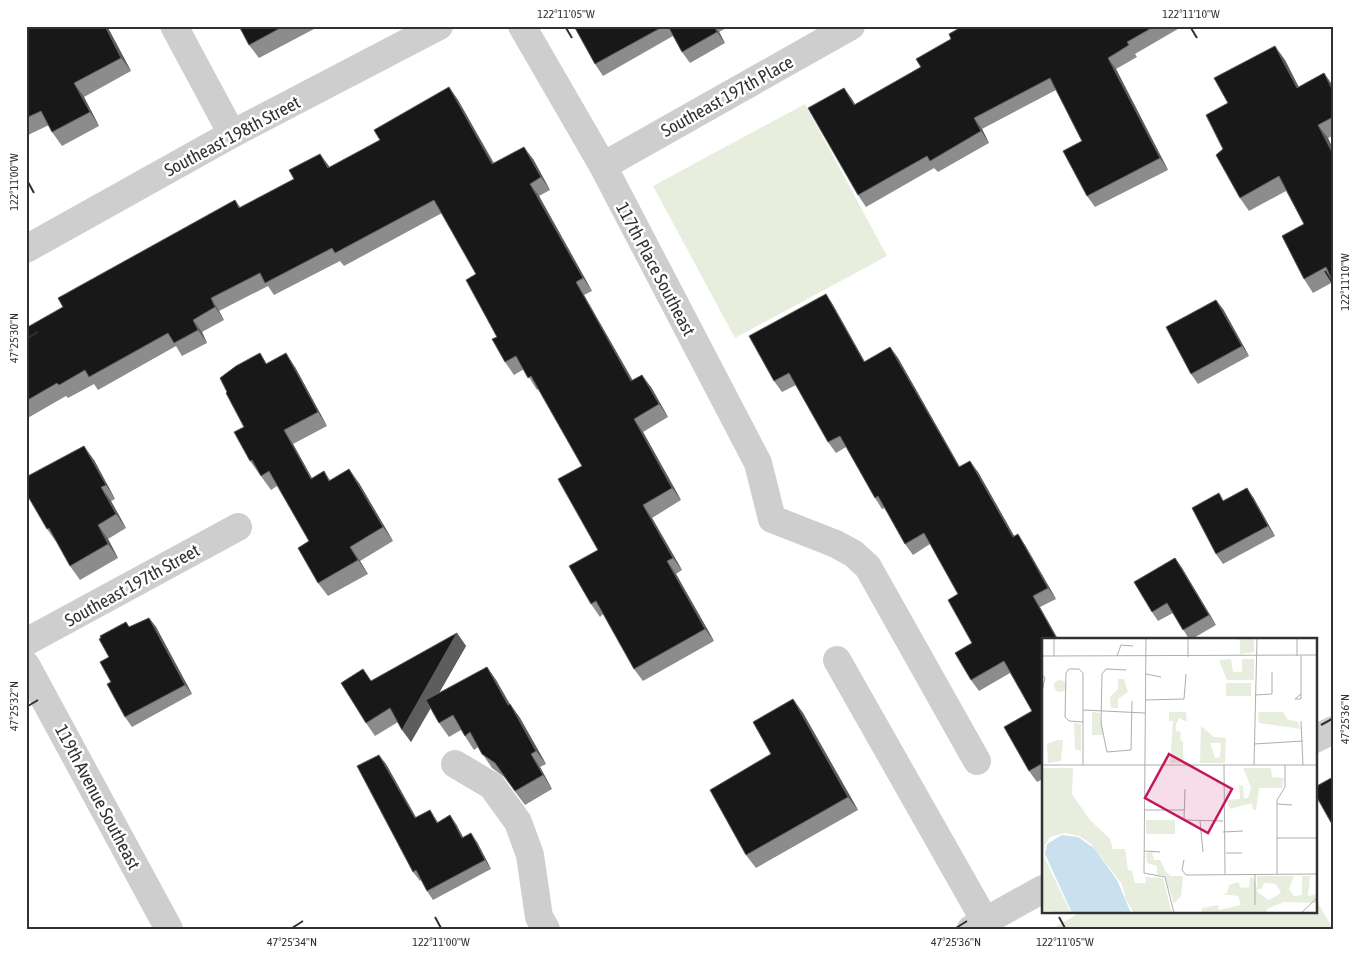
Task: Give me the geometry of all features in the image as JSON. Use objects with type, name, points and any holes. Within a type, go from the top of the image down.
[{"type":"street","points":[[174,26],[232,134]]},
{"type":"street","name":"Southeast 198th Street","points":[[26,249],[232,134],[439,26]]},
{"type":"street","name":"117th Place Southeast","points":[[522,26],[603,166],[758,463],[772,520],[836,544],[854,554],[868,567],[977,761]]},
{"type":"street","name":"Southeast 197th Place","points":[[603,166],[851,26]]},
{"type":"street","name":"Southeast 197th Street","points":[[26,642],[238,527]]},
{"type":"street","points":[[837,660],[978,925],[1042,890]]},
{"type":"street","name":"119th Avenue Southeast","points":[[26,665],[169,929]]},
{"type":"street","points":[[1316,739],[1333,730]]},
{"type":"street","points":[[455,764],[492,786],[518,822],[530,855],[540,917],[546,929]]},
{"type":"green space","points":[[805,104],[887,256],[735,338],[653,186]]},
{"type":"green space","points":[[1316,900],[1333,929],[1051,929],[1081,912],[1316,912]]},
{"type":"building","points":[[26,26],[105,26],[121,58],[74,83],[90,112],[52,132],[41,111],[26,118]]},
{"type":"building","points":[[239,26],[284,26],[249,45]]},
{"type":"building","points":[[574,26],[664,26],[595,64]]},
{"type":"building","points":[[668,26],[714,26],[717,32],[682,52]]},
{"type":"building","points":[[963,26],[986,26],[986,28],[989,26],[1155,26],[1127,42],[1129,45],[1108,58],[1160,158],[1087,196],[1063,151],[1082,141],[1050,78],[974,118],[981,131],[930,161],[927,156],[858,195],[808,108],[844,88],[854,105],[921,67],[916,59],[951,39],[949,34]]},
{"type":"building","points":[[1275,46],[1297,88],[1324,73],[1333,91],[1333,117],[1318,125],[1333,154],[1332,280],[1326,267],[1304,279],[1282,236],[1304,224],[1279,176],[1240,198],[1216,155],[1223,149],[1206,115],[1228,103],[1214,78]]},
{"type":"building","points":[[449,87],[492,164],[524,147],[541,177],[530,184],[583,278],[576,282],[631,381],[642,375],[659,404],[634,419],[672,488],[643,505],[673,558],[667,561],[705,629],[634,669],[596,601],[591,604],[569,566],[598,550],[558,479],[582,466],[531,376],[528,378],[516,356],[505,362],[492,339],[497,337],[466,280],[476,274],[434,200],[335,253],[332,248],[265,283],[260,273],[211,298],[215,307],[193,320],[198,330],[174,343],[168,333],[89,377],[85,370],[59,385],[57,383],[26,401],[26,328],[63,307],[58,298],[235,200],[239,208],[294,179],[289,170],[320,154],[328,168],[380,140],[374,130]]},
{"type":"building","points":[[826,294],[864,362],[890,347],[959,467],[970,461],[1013,537],[1018,534],[1048,588],[1033,596],[1056,638],[1042,638],[1042,764],[1029,771],[1004,727],[1032,711],[1004,661],[971,680],[955,653],[972,643],[948,600],[958,594],[924,533],[905,544],[878,496],[875,498],[840,436],[828,442],[789,373],[774,381],[749,336]]},
{"type":"building","points":[[1216,300],[1242,346],[1191,374],[1166,327]]},
{"type":"building","points":[[260,353],[266,364],[286,353],[318,412],[284,430],[311,479],[324,471],[329,481],[349,469],[383,527],[350,547],[358,560],[318,583],[298,548],[309,541],[269,471],[261,476],[252,460],[250,461],[234,432],[244,427],[220,378],[236,366]]},
{"type":"building","points":[[84,446],[106,485],[101,487],[116,514],[98,525],[108,544],[70,566],[49,528],[47,529],[26,493],[26,477]]},
{"type":"building","points":[[1247,488],[1268,526],[1216,554],[1192,508],[1219,493],[1223,501]]},
{"type":"building","points":[[1175,558],[1209,615],[1183,630],[1167,603],[1152,612],[1134,582]]},
{"type":"building","points":[[149,618],[185,685],[125,717],[107,684],[111,682],[100,662],[109,657],[99,639],[101,638],[100,636],[126,622],[129,627]]},
{"type":"building","points":[[457,633],[402,730],[390,708],[366,723],[341,683],[363,669],[371,681]]},
{"type":"building","points":[[487,667],[536,751],[531,754],[543,775],[515,791],[495,763],[482,754],[470,732],[465,736],[453,715],[439,723],[426,700]]},
{"type":"building","points":[[793,699],[848,797],[746,855],[710,790],[771,754],[753,722]]},
{"type":"building","points":[[379,755],[415,818],[430,810],[437,823],[450,815],[462,838],[471,833],[485,860],[427,891],[416,870],[413,872],[357,766]]},
{"type":"building","points":[[1333,777],[1333,826],[1316,796],[1316,786]]}]
